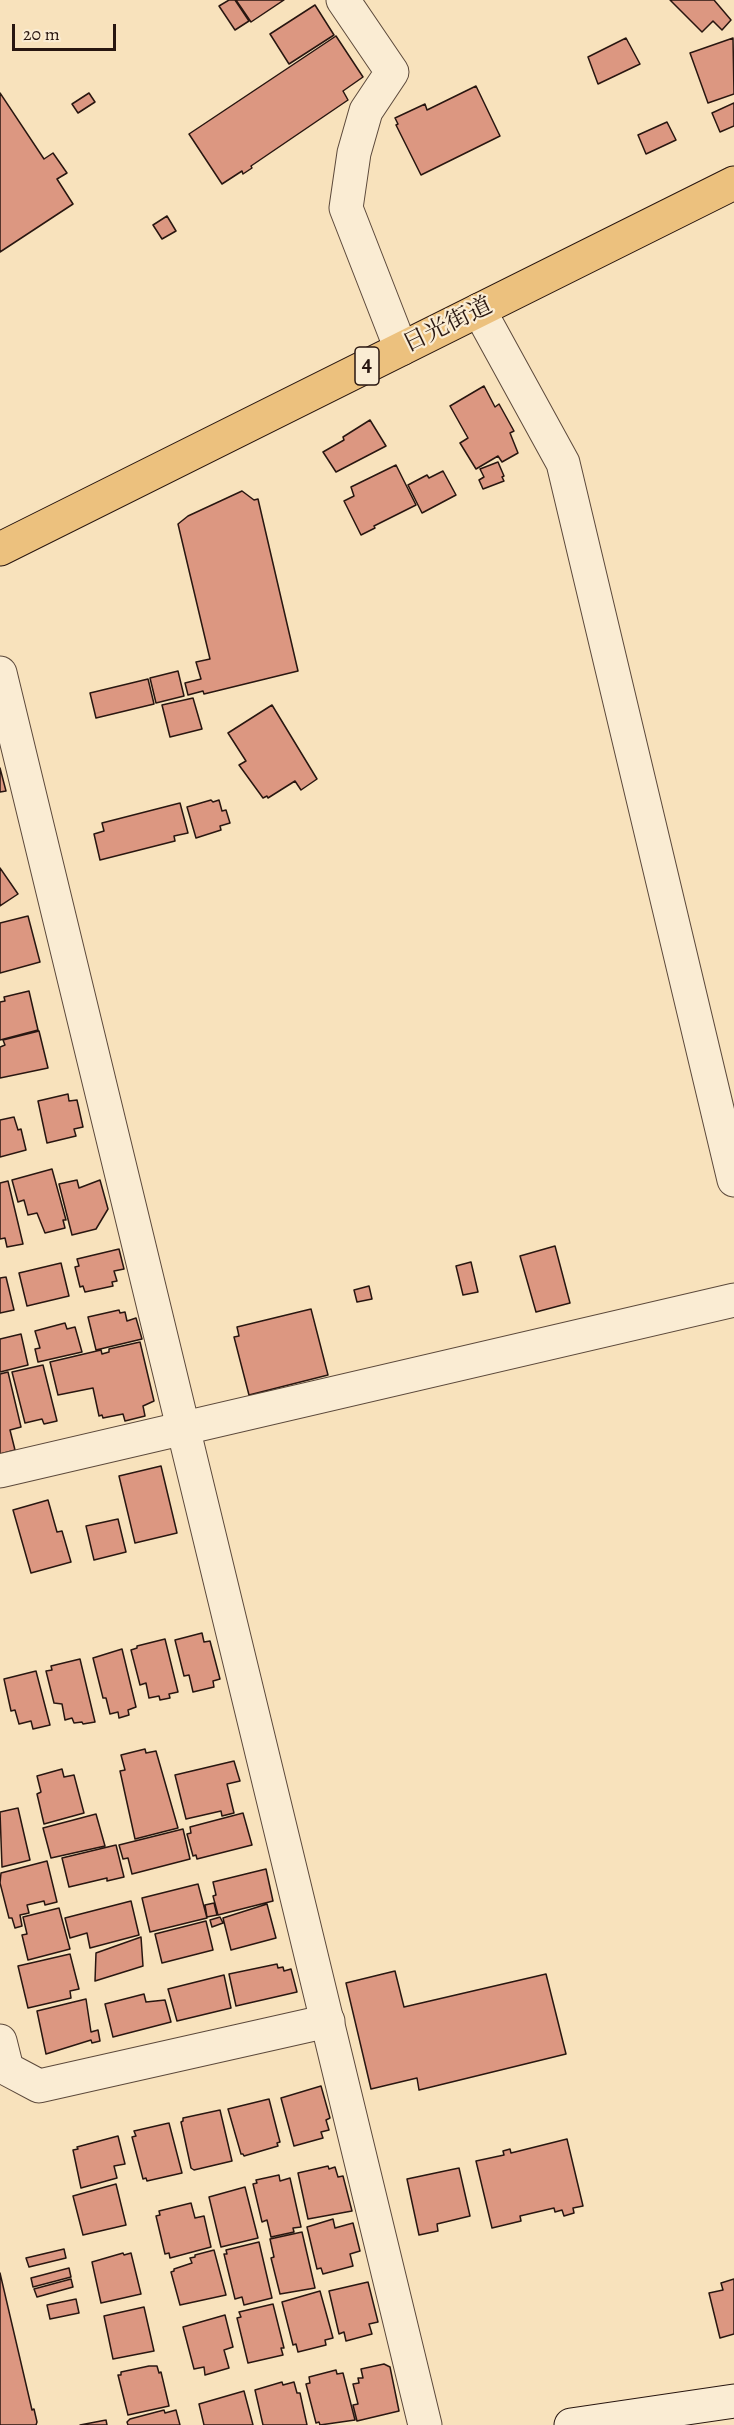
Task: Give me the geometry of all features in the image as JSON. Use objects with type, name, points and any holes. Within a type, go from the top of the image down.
[{"type":"highway","name":"日光街道","points":[[0,548],[734,183]]},
{"type":"street","points":[[343,0],[392,72],[366,111],[354,153],[346,208],[400,349]]},
{"type":"street","points":[[479,310],[563,463],[734,1180]]},
{"type":"street","points":[[0,673],[425,2425]]},
{"type":"street","points":[[0,1471],[734,1300]]},
{"type":"street","points":[[0,2041],[7,2069],[39,2086],[328,2021]]},
{"type":"street","points":[[571,2425],[734,2401]]},
{"type":"building","points":[[229,0],[235,0],[249,21],[235,30],[219,6]]},
{"type":"building","points":[[236,0],[284,0],[251,22]]},
{"type":"building","points":[[670,0],[714,0],[731,20],[722,30],[713,21],[702,32]]},
{"type":"building","points":[[315,5],[334,35],[289,64],[270,34]]},
{"type":"building","points":[[336,36],[363,77],[343,91],[348,100],[251,166],[252,168],[243,174],[242,171],[222,184],[189,134]]},
{"type":"building","points":[[626,38],[640,64],[598,84],[588,57]]},
{"type":"building","points":[[733,38],[734,94],[708,103],[690,53]]},
{"type":"building","points":[[476,86],[500,136],[421,175],[396,125],[398,124],[395,118],[425,104],[427,110]]},
{"type":"building","points":[[0,93],[44,159],[53,153],[67,173],[57,179],[73,204],[0,252]]},
{"type":"building","points":[[89,93],[95,102],[78,113],[72,104]]},
{"type":"building","points":[[734,103],[734,126],[720,132],[712,113]]},
{"type":"building","points":[[667,122],[676,140],[646,154],[638,135]]},
{"type":"building","points":[[167,216],[176,231],[162,239],[153,225]]},
{"type":"building","points":[[484,386],[495,407],[499,404],[514,431],[510,433],[518,453],[502,462],[498,456],[476,469],[460,443],[468,438],[450,406]]},
{"type":"building","points":[[370,420],[386,446],[336,472],[323,452],[344,440],[343,437]]},
{"type":"building","points":[[498,462],[504,481],[483,489],[479,480],[484,477],[480,469]]},
{"type":"building","points":[[396,465],[416,505],[361,535],[344,501],[354,496],[351,487]]},
{"type":"building","points":[[443,471],[456,495],[422,513],[408,485],[427,475],[429,478]]},
{"type":"building","points":[[242,491],[254,500],[258,499],[298,671],[204,694],[203,691],[188,695],[185,683],[201,679],[196,662],[210,659],[178,524],[188,516]]},
{"type":"building","points":[[178,671],[184,696],[156,703],[150,678]]},
{"type":"building","points":[[148,679],[154,704],[96,718],[90,693]]},
{"type":"building","points":[[193,698],[202,729],[170,737],[162,705]]},
{"type":"building","points":[[272,705],[317,779],[301,790],[295,781],[268,798],[267,796],[263,798],[239,765],[246,761],[228,733]]},
{"type":"building","points":[[0,768],[6,791],[0,792]]},
{"type":"building","points":[[211,800],[213,802],[219,800],[222,811],[226,810],[230,823],[220,826],[221,830],[196,838],[187,807]]},
{"type":"building","points":[[180,803],[188,833],[174,836],[175,841],[100,860],[94,834],[104,831],[102,823]]},
{"type":"building","points":[[0,868],[18,894],[0,906]]},
{"type":"building","points":[[28,916],[40,962],[0,973],[0,923]]},
{"type":"building","points":[[29,991],[38,1030],[0,1040],[0,1002],[5,1001],[4,997]]},
{"type":"building","points":[[39,1031],[48,1068],[0,1078],[0,1047],[5,1045],[3,1040]]},
{"type":"building","points":[[68,1094],[69,1101],[77,1100],[83,1127],[74,1129],[76,1136],[47,1143],[38,1101]]},
{"type":"building","points":[[14,1117],[18,1130],[21,1129],[26,1150],[0,1157],[0,1120]]},
{"type":"building","points":[[52,1169],[66,1220],[63,1220],[65,1228],[45,1233],[37,1213],[28,1215],[24,1200],[18,1202],[12,1180]]},
{"type":"building","points":[[77,1180],[79,1188],[100,1180],[108,1209],[96,1229],[72,1235],[59,1184]]},
{"type":"building","points":[[8,1181],[23,1244],[7,1247],[5,1238],[0,1239],[0,1183]]},
{"type":"building","points":[[555,1246],[570,1303],[536,1312],[520,1256]]},
{"type":"building","points":[[119,1249],[124,1269],[114,1271],[117,1281],[112,1282],[113,1286],[85,1292],[83,1286],[80,1287],[75,1267],[79,1266],[77,1259]]},
{"type":"building","points":[[471,1262],[478,1292],[463,1295],[456,1266]]},
{"type":"building","points":[[61,1263],[69,1296],[27,1306],[19,1273]]},
{"type":"building","points":[[6,1277],[14,1310],[0,1313],[0,1278]]},
{"type":"building","points":[[369,1286],[372,1299],[357,1302],[354,1290]]},
{"type":"building","points":[[311,1309],[328,1375],[249,1395],[234,1337],[239,1336],[237,1327]]},
{"type":"building","points":[[119,1310],[120,1313],[125,1312],[127,1321],[136,1318],[142,1339],[96,1350],[88,1317]]},
{"type":"building","points":[[65,1323],[67,1329],[75,1327],[82,1352],[38,1362],[35,1349],[40,1348],[35,1331]]},
{"type":"building","points":[[21,1334],[28,1365],[0,1372],[0,1339]]},
{"type":"building","points":[[140,1342],[154,1401],[143,1406],[145,1416],[125,1421],[123,1414],[103,1418],[102,1415],[99,1416],[93,1388],[58,1395],[50,1362],[101,1350],[102,1354],[109,1352],[109,1349]]},
{"type":"building","points":[[43,1365],[57,1421],[44,1424],[42,1419],[25,1423],[12,1372]]},
{"type":"building","points":[[8,1372],[21,1427],[10,1430],[15,1450],[0,1454],[0,1374]]},
{"type":"building","points":[[161,1466],[177,1533],[135,1543],[119,1476]]},
{"type":"building","points":[[48,1500],[57,1532],[62,1531],[71,1562],[31,1573],[13,1510]]},
{"type":"building","points":[[118,1519],[126,1552],[94,1560],[86,1526]]},
{"type":"building","points":[[202,1633],[204,1642],[210,1641],[220,1679],[213,1681],[214,1687],[193,1692],[189,1675],[184,1676],[175,1640]]},
{"type":"building","points":[[165,1639],[178,1692],[169,1694],[170,1698],[160,1700],[159,1696],[149,1698],[146,1683],[140,1685],[131,1650],[137,1646]]},
{"type":"building","points":[[122,1649],[136,1707],[128,1710],[129,1715],[119,1718],[118,1712],[110,1714],[106,1698],[103,1698],[93,1658]]},
{"type":"building","points":[[80,1659],[95,1722],[83,1724],[82,1722],[74,1723],[72,1718],[65,1720],[62,1704],[54,1703],[46,1671],[52,1670],[51,1666]]},
{"type":"building","points":[[36,1671],[50,1725],[33,1729],[31,1721],[19,1724],[15,1710],[11,1711],[4,1679]]},
{"type":"building","points":[[145,1749],[146,1753],[156,1751],[178,1828],[135,1839],[120,1771],[125,1770],[121,1755]]},
{"type":"building","points":[[234,1761],[240,1781],[227,1784],[234,1813],[222,1816],[221,1811],[186,1819],[175,1775]]},
{"type":"building","points":[[62,1769],[64,1777],[74,1775],[84,1813],[44,1824],[37,1794],[41,1792],[37,1776]]},
{"type":"building","points":[[18,1808],[30,1860],[2,1867],[0,1812]]},
{"type":"building","points":[[243,1813],[252,1845],[197,1859],[196,1855],[193,1856],[187,1834],[191,1833],[190,1827]]},
{"type":"building","points":[[96,1814],[105,1846],[51,1858],[43,1828]]},
{"type":"building","points":[[183,1829],[190,1859],[132,1874],[128,1858],[123,1859],[119,1845]]},
{"type":"building","points":[[116,1845],[124,1877],[107,1881],[107,1878],[69,1887],[62,1858]]},
{"type":"building","points":[[47,1861],[57,1902],[45,1905],[44,1901],[27,1905],[29,1913],[20,1915],[22,1926],[15,1928],[12,1918],[9,1918],[0,1883],[1,1873]]},
{"type":"building","points":[[266,1869],[273,1901],[218,1915],[213,1896],[216,1895],[213,1882]]},
{"type":"building","points":[[198,1884],[207,1918],[150,1932],[142,1898]]},
{"type":"building","points":[[131,1901],[139,1935],[90,1948],[87,1933],[70,1938],[65,1918]]},
{"type":"building","points":[[214,1903],[217,1915],[207,1917],[205,1905]]},
{"type":"building","points":[[267,1904],[276,1938],[231,1950],[223,1918]]},
{"type":"building","points":[[59,1908],[70,1949],[28,1960],[22,1935],[27,1934],[23,1917]]},
{"type":"building","points":[[220,1917],[223,1923],[212,1927],[210,1920]]},
{"type":"building","points":[[206,1921],[213,1950],[162,1963],[155,1934]]},
{"type":"building","points":[[141,1937],[143,1966],[95,1981],[96,1953]]},
{"type":"building","points":[[70,1954],[79,1989],[70,1991],[71,1998],[28,2008],[18,1966]]},
{"type":"building","points":[[277,1964],[278,1968],[283,1967],[284,1971],[291,1969],[297,1992],[236,2006],[229,1974]]},
{"type":"building","points":[[395,1971],[404,2007],[546,1974],[566,2054],[419,2090],[417,2078],[371,2089],[346,1983]]},
{"type":"building","points":[[224,1975],[231,2008],[177,2021],[168,1989]]},
{"type":"building","points":[[144,1994],[146,2002],[165,2000],[171,2022],[113,2037],[105,2004]]},
{"type":"building","points":[[86,1999],[91,2032],[98,2030],[100,2041],[92,2043],[91,2040],[46,2054],[37,2011]]},
{"type":"building","points":[[321,2086],[330,2118],[326,2120],[329,2130],[321,2132],[323,2138],[294,2146],[281,2098]]},
{"type":"building","points":[[269,2099],[280,2142],[277,2143],[278,2146],[244,2156],[241,2154],[228,2109]]},
{"type":"building","points":[[220,2110],[232,2161],[194,2170],[191,2168],[181,2122],[183,2118]]},
{"type":"building","points":[[169,2123],[182,2173],[147,2181],[146,2178],[143,2179],[132,2137],[136,2136],[134,2131]]},
{"type":"building","points":[[118,2136],[125,2164],[114,2166],[117,2178],[81,2188],[73,2150]]},
{"type":"building","points":[[567,2139],[583,2206],[573,2208],[574,2213],[564,2216],[562,2210],[555,2212],[554,2208],[520,2216],[521,2221],[492,2228],[476,2161],[504,2155],[503,2151],[510,2149],[511,2153]]},
{"type":"building","points":[[328,2166],[329,2169],[335,2167],[338,2177],[343,2176],[352,2211],[308,2219],[298,2173]]},
{"type":"building","points":[[459,2168],[470,2216],[437,2224],[438,2231],[419,2235],[407,2179]]},
{"type":"building","points":[[279,2175],[280,2181],[290,2178],[301,2227],[293,2228],[294,2232],[271,2237],[267,2220],[262,2222],[253,2184],[257,2183],[256,2180]]},
{"type":"building","points":[[116,2184],[126,2225],[83,2235],[73,2196]]},
{"type":"building","points":[[245,2187],[258,2238],[221,2247],[209,2197]]},
{"type":"building","points":[[191,2203],[195,2218],[204,2216],[211,2247],[170,2258],[169,2253],[165,2254],[156,2216],[160,2215],[159,2211]]},
{"type":"building","points":[[333,2219],[335,2228],[353,2223],[360,2251],[350,2254],[353,2266],[323,2274],[321,2268],[317,2269],[307,2227]]},
{"type":"building","points":[[302,2232],[315,2288],[280,2294],[271,2258],[274,2257],[270,2239]]},
{"type":"building","points":[[259,2242],[272,2298],[244,2305],[242,2297],[235,2299],[224,2254],[227,2254],[226,2250]]},
{"type":"building","points":[[64,2249],[66,2258],[29,2267],[26,2258]]},
{"type":"building","points":[[214,2250],[226,2295],[180,2305],[171,2272],[192,2263],[190,2258],[195,2255]]},
{"type":"building","points":[[123,2253],[124,2255],[131,2253],[141,2294],[101,2303],[92,2262]]},
{"type":"building","points":[[69,2268],[71,2277],[33,2287],[31,2278]]},
{"type":"building","points":[[0,2273],[32,2410],[34,2409],[36,2425],[0,2425]]},
{"type":"building","points":[[71,2279],[73,2287],[37,2297],[34,2289]]},
{"type":"building","points":[[734,2279],[734,2334],[720,2338],[709,2293],[723,2290],[721,2283]]},
{"type":"building","points":[[368,2282],[378,2322],[369,2324],[372,2334],[346,2341],[344,2332],[339,2334],[329,2291]]},
{"type":"building","points":[[320,2291],[333,2338],[325,2340],[326,2345],[298,2352],[296,2344],[293,2345],[282,2302]]},
{"type":"building","points":[[76,2299],[79,2313],[50,2319],[47,2305]]},
{"type":"building","points":[[273,2304],[284,2348],[281,2348],[283,2355],[248,2363],[237,2318],[241,2317],[239,2312]]},
{"type":"building","points":[[144,2307],[154,2351],[113,2359],[104,2316]]},
{"type":"building","points":[[225,2315],[233,2347],[224,2350],[229,2368],[205,2375],[204,2367],[194,2369],[183,2327]]},
{"type":"building","points":[[384,2364],[390,2367],[399,2411],[357,2421],[353,2405],[358,2404],[353,2384],[359,2383],[358,2378],[363,2378],[361,2369]]},
{"type":"building","points":[[157,2366],[159,2373],[161,2372],[169,2406],[128,2415],[118,2375],[121,2375],[121,2372]]},
{"type":"building","points":[[336,2370],[337,2374],[343,2373],[355,2420],[320,2425],[319,2422],[316,2423],[306,2384],[310,2383],[309,2377]]},
{"type":"building","points":[[282,2382],[283,2385],[294,2382],[297,2393],[300,2393],[307,2425],[263,2425],[255,2390]]},
{"type":"building","points":[[244,2391],[253,2425],[204,2425],[199,2404]]},
{"type":"building","points":[[164,2410],[165,2413],[176,2410],[180,2425],[128,2425],[127,2422],[130,2419]]},
{"type":"building","points":[[106,2420],[107,2425],[80,2425]]}]
